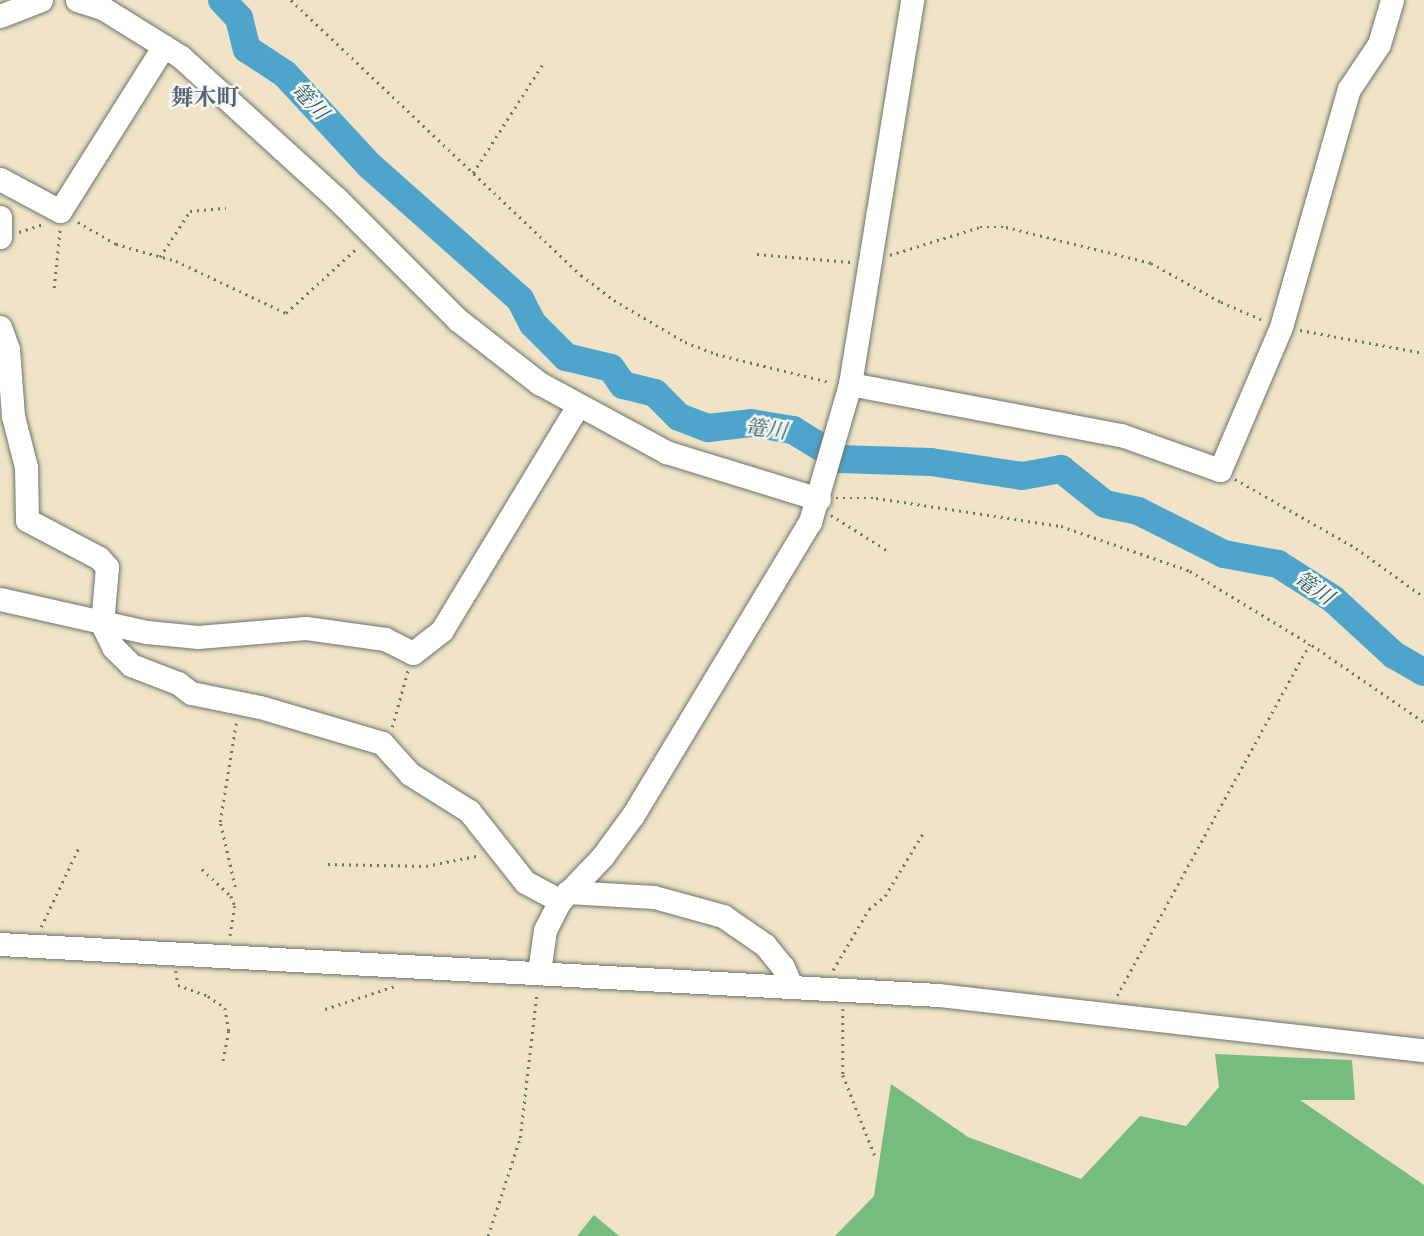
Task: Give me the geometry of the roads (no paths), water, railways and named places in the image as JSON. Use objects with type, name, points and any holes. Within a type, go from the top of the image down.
[{"type":"street","points":[[0,16],[41,0]]},
{"type":"street","points":[[77,0],[104,9],[164,46],[372,234],[489,347],[577,407],[666,452],[817,504]]},
{"type":"street","points":[[539,972],[545,930],[563,897],[603,857],[633,815],[791,558],[817,504],[848,388],[872,261],[912,0]]},
{"type":"street","points":[[848,388],[1122,435],[1220,470],[1280,327],[1349,89],[1378,44],[1392,0]]},
{"type":"street","points":[[1,184],[61,213],[164,46]]},
{"type":"street","points":[[0,217],[0,237]]},
{"type":"street","points":[[0,327],[8,349],[13,415],[26,467],[27,520],[99,558],[107,567],[102,624],[113,647],[131,665],[178,683],[191,693],[238,703],[382,743],[410,774],[461,803],[525,882],[563,897],[654,897],[723,916],[765,945],[783,967],[791,986]]},
{"type":"street","points":[[0,599],[102,624],[198,637],[306,628],[385,639],[413,653],[442,630],[577,407]]},
{"type":"street","points":[[0,944],[840,989],[1108,1011],[1424,1050]]},
{"type":"waterway","name":"篭川","points":[[222,0],[239,18],[247,49],[285,74],[369,165],[520,299],[533,324],[566,357],[611,368],[623,385],[655,393],[679,417],[708,428],[751,423],[793,430],[840,459],[931,462],[1022,476],[1061,469],[1105,504],[1138,511],[1224,554],[1278,564],[1333,599],[1394,655],[1424,672]]},
{"type":"district","name":"舞木町","points":[[205,98]]}]
